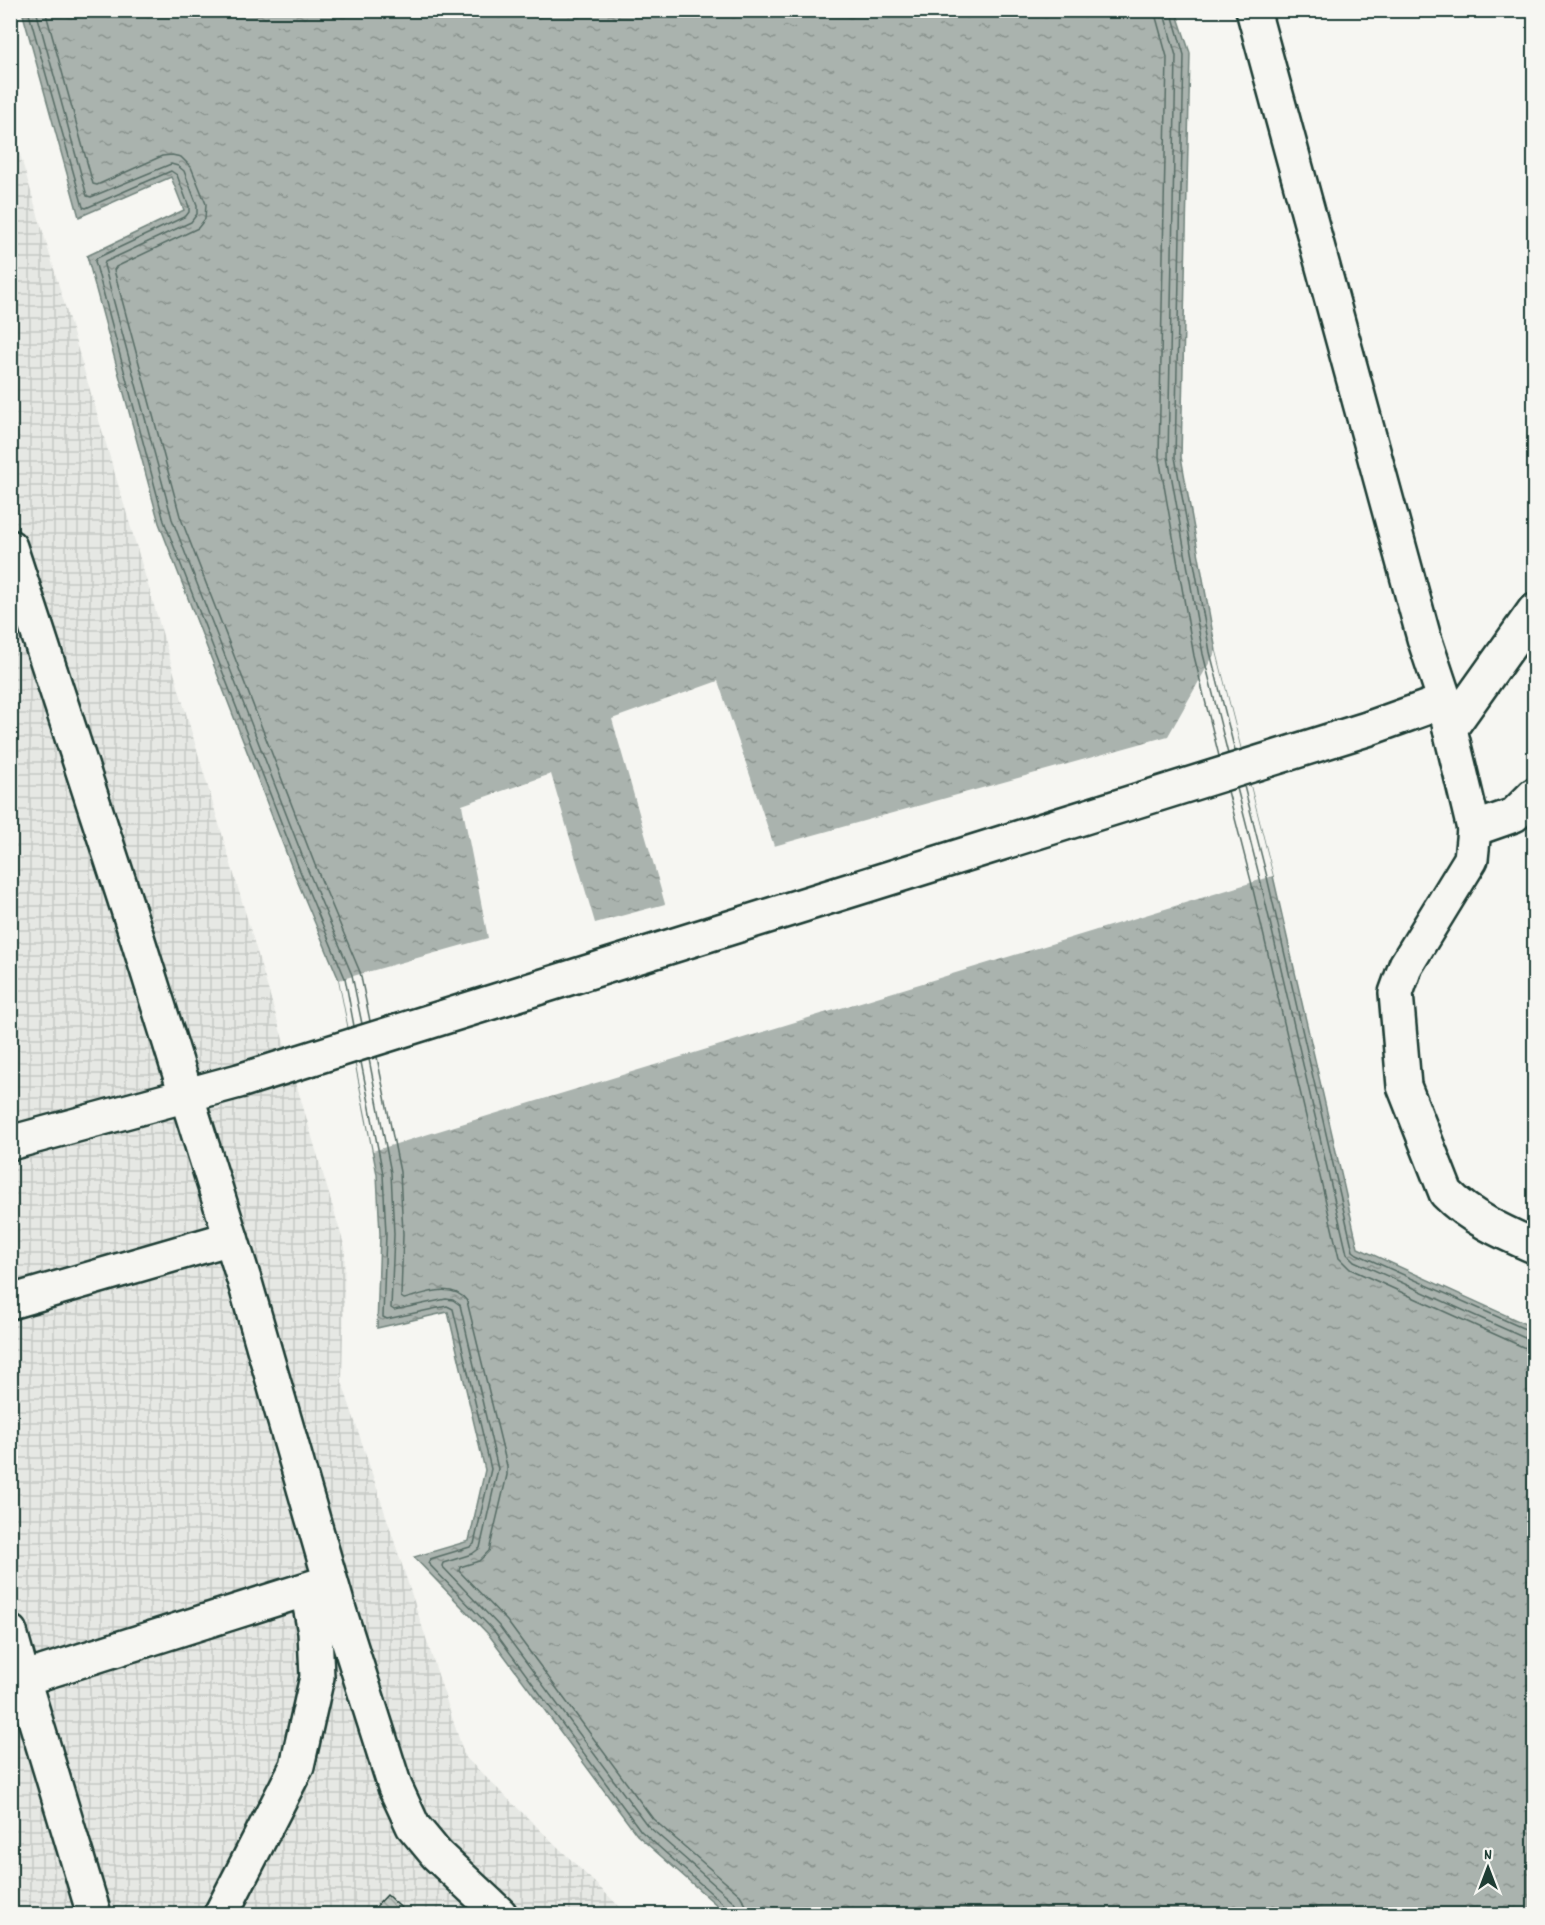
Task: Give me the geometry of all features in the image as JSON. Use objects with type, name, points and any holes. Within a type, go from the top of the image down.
[{"type":"lane","points":[[1253,10],[1424,638],[1448,715],[1474,829],[1471,859],[1406,965],[1396,993],[1404,1086],[1446,1193],[1456,1204],[1506,1233],[1534,1246]]},
{"type":"lane","points":[[10,548],[231,1238],[319,1586],[395,1787],[413,1826],[437,1855],[500,1914]]},
{"type":"lane","points":[[10,1143],[239,1081],[1367,729],[1448,715],[1534,611]]},
{"type":"lane","points":[[1474,829],[1514,815],[1534,795]]},
{"type":"lane","points":[[10,1302],[231,1238]]},
{"type":"lane","points":[[17,1681],[319,1586]]},
{"type":"lane","points":[[221,1914],[297,1766],[317,1677],[319,1586]]},
{"type":"lane","points":[[10,1632],[17,1681],[94,1914]]},
{"type":"shaded area","points":[[10,121],[345,1248],[342,1382],[465,1757],[627,1914],[11,1914]]},
{"type":"water","points":[[22,11],[1176,11],[1190,53],[1181,457],[1216,651],[1273,876],[1358,1248],[1534,1328],[1534,1914],[727,1914],[637,1835],[489,1635],[414,1557],[469,1541],[485,1470],[448,1312],[377,1328],[380,1234],[377,1174],[339,980],[294,873],[159,523],[87,256],[184,210],[171,177],[79,217]]},
{"type":"pier","points":[[1216,651],[1273,876],[373,1151],[339,980],[488,938],[462,805],[551,774],[595,923],[665,904],[612,719],[718,681],[774,846],[1168,736]]},
{"type":"building","points":[[387,1895],[408,1914],[369,1914]]}]
